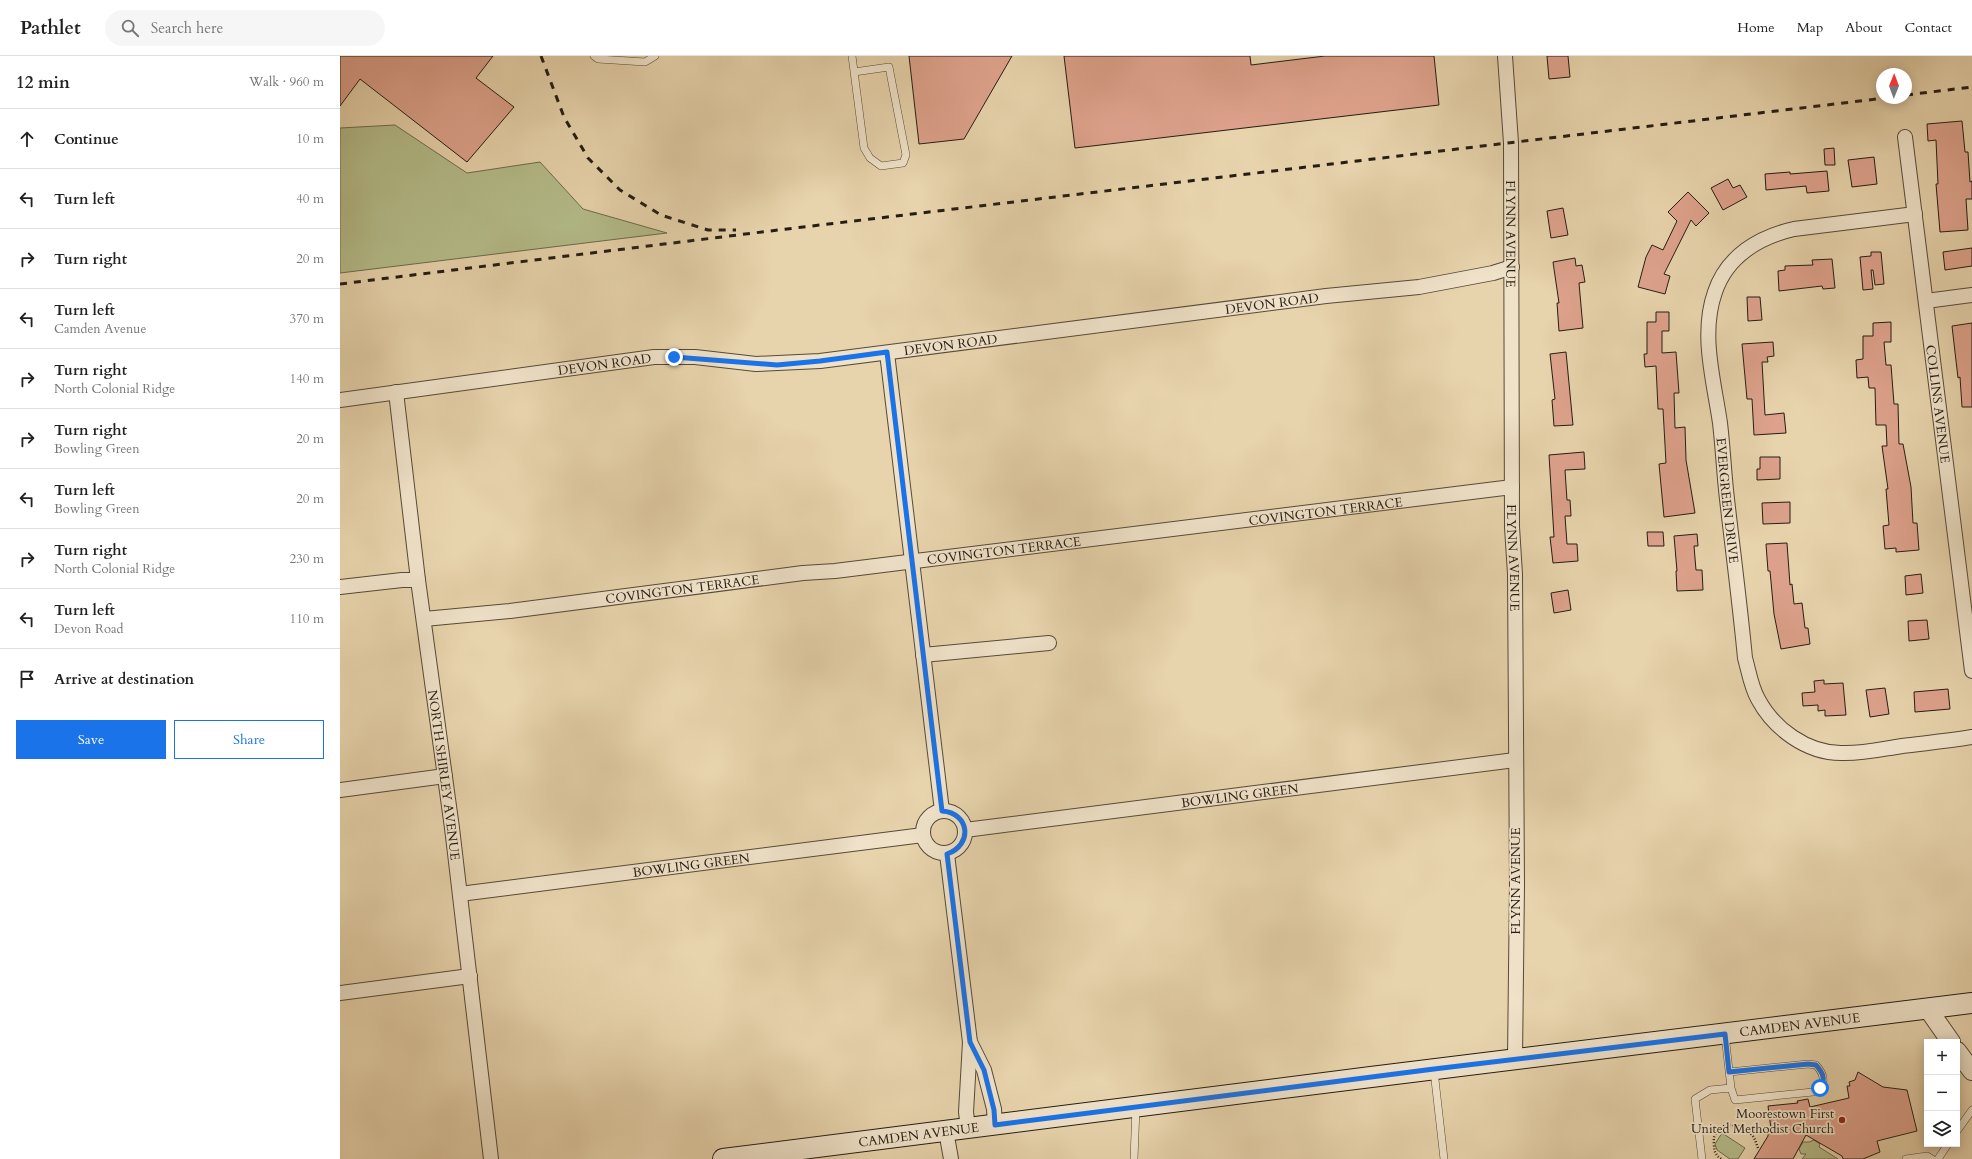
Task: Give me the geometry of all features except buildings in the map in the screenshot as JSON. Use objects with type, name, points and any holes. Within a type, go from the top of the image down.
[{"type":"main road","name":"CAMDEN AVENUE","points":[[723,1159],[1972,1003]]},
{"type":"street","name":"FLYNN AVENUE","points":[[1505,56],[1510,143],[1512,267],[1512,487],[1517,884],[1515,1059]]},
{"type":"street","name":"COLLINS AVENUE","points":[[1905,137],[1967,597],[1972,671]]},
{"type":"street","name":"EVERGREEN DRIVE","points":[[1915,214],[1794,229],[1778,233],[1751,245],[1729,265],[1715,291],[1711,304],[1708,335],[1711,368],[1719,422],[1745,658],[1751,682],[1764,709],[1781,728],[1801,743],[1813,748],[1840,754],[1972,737]]},
{"type":"street","name":"DEVON ROAD","points":[[340,400],[654,357],[695,357],[736,363],[777,365],[820,361],[1326,296],[1419,287],[1493,273],[1512,267]]},
{"type":"street","points":[[1926,301],[1972,295]]},
{"type":"street","points":[[887,352],[942,811]]},
{"type":"street","name":"NORTH SHIRLEY AVENUE","points":[[396,392],[418,580],[460,894],[491,1159]]},
{"type":"street","name":"COVINGTON TERRACE","points":[[424,619],[510,611],[803,573],[912,561],[1512,487]]},
{"type":"street","points":[[340,587],[402,580],[418,580]]},
{"type":"street","points":[[923,655],[1049,643]]},
{"type":"street","name":"BOWLING GREEN","points":[[965,830],[1515,760]]},
{"type":"street","points":[[340,790],[445,776]]},
{"type":"street","points":[[942,811],[948,812],[960,818],[965,830],[961,845],[957,849],[947,854],[934,851],[924,842],[922,835],[923,828],[929,817],[942,811]]},
{"type":"street","name":"BOWLING GREEN","points":[[460,894],[922,835]]},
{"type":"street","points":[[947,854],[970,1042],[967,1104],[968,1128]]},
{"type":"street","points":[[340,993],[470,976]]},
{"type":"street","points":[[1928,1009],[1949,1039]]},
{"type":"street","points":[[970,1042],[984,1070],[994,1110],[995,1125]]},
{"type":"street","points":[[1960,1055],[1972,1071]]},
{"type":"street","points":[[946,1131],[951,1159]]},
{"type":"lane","points":[[594,56],[598,59],[644,62],[655,56]]},
{"type":"lane","points":[[852,56],[854,72],[864,148],[870,158],[881,166],[903,163],[906,155],[889,67],[854,72]]},
{"type":"lane","points":[[1725,1034],[1729,1072],[1731,1088],[1735,1100],[1813,1092],[1820,1088],[1824,1083],[1824,1076],[1816,1065],[1808,1064],[1729,1072]]},
{"type":"lane","points":[[1434,1069],[1444,1159]]},
{"type":"lane","points":[[1702,1159],[1695,1099],[1710,1090],[1731,1088]]},
{"type":"lane","points":[[1134,1159],[1136,1108]]},
{"type":"lane","points":[[1960,1127],[1972,1110]]},
{"type":"lane","points":[[1938,1159],[1946,1147]]},
{"type":"lane","points":[[1906,1159],[1927,1156],[1932,1159]]},
{"type":"path","points":[[1721,1159],[1714,1151],[1713,1137],[1718,1128],[1723,1126],[1735,1126],[1746,1130],[1752,1134],[1758,1148]]},
{"type":"green space","points":[[395,125],[467,173],[540,162],[583,209],[667,233],[340,273],[340,128]]},
{"type":"green space","points":[[1722,1133],[1745,1148],[1738,1159],[1730,1159],[1717,1150],[1715,1144]]},
{"type":"green space","points":[[1814,1140],[1820,1144],[1819,1147],[1838,1159],[1802,1159],[1806,1154],[1801,1154],[1799,1149],[1803,1142]]},
{"type":"railway","points":[[541,56],[564,117],[588,158],[620,190],[661,215],[708,230],[736,230]]},
{"type":"railway","points":[[1912,94],[1972,87]]},
{"type":"railway","points":[[340,284],[770,231],[1876,99]]},
{"type":"place","name":"Moorestown First United Methodist Church","points":[[1842,1120]]},
{"type":"route","points":[[674,357],[695,357],[736,363],[777,365],[887,352],[942,811],[954,814],[960,818],[965,830],[965,836],[961,845],[957,849],[947,854],[970,1042],[984,1070],[994,1110],[995,1125],[1434,1069],[1725,1034],[1729,1072],[1808,1064],[1816,1065],[1824,1076],[1824,1083],[1820,1088]]}]
